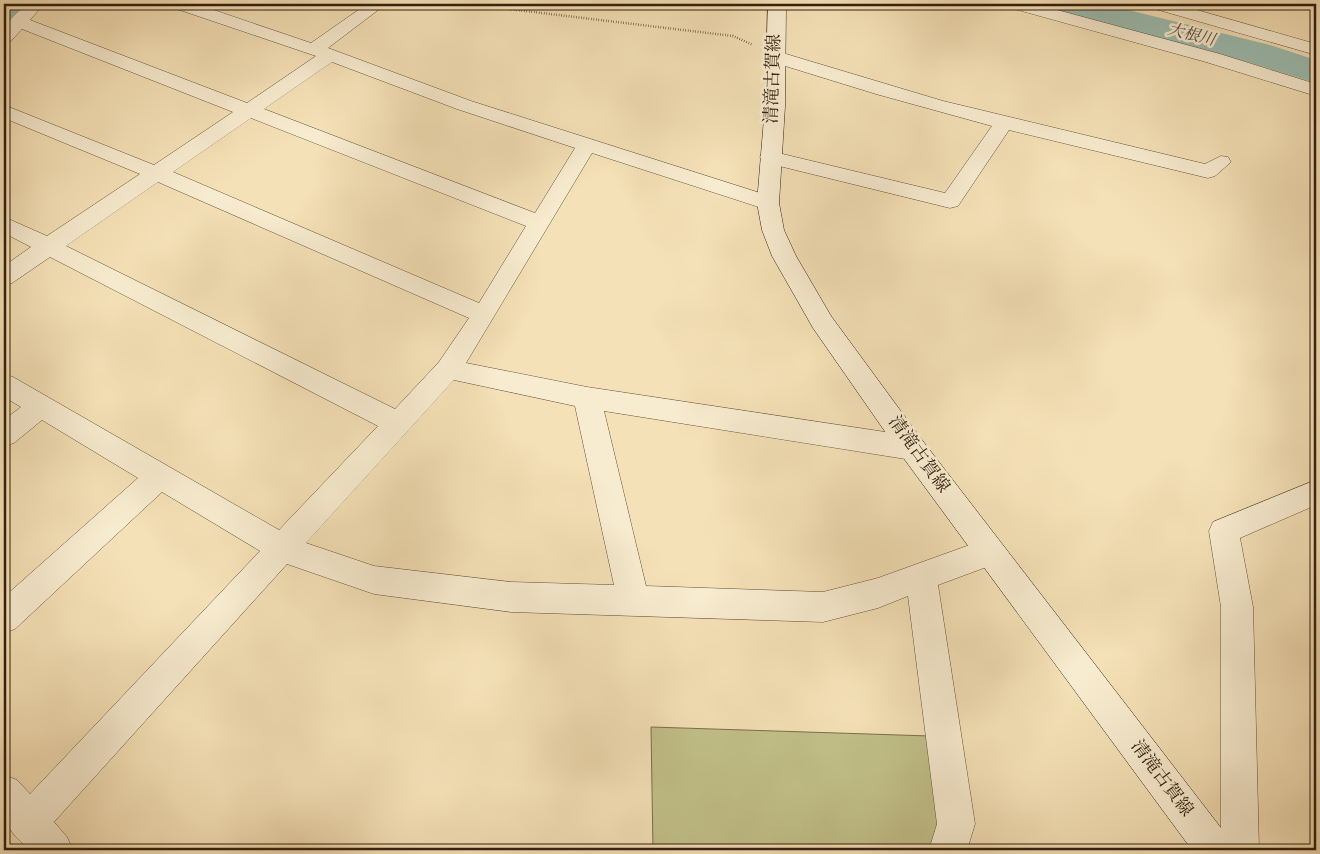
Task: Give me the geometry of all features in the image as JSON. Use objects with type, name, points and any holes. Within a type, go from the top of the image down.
[{"type":"street","points":[[4,38],[17,21],[35,4]]},
{"type":"street","points":[[180,4],[322,52],[464,105],[588,143],[768,203]]},
{"type":"street","points":[[4,277],[249,110],[322,52],[378,4]]},
{"type":"street","name":"清滝古賀線","points":[[776,4],[776,57],[768,203],[773,230],[784,256],[822,322],[912,448],[1215,850]]},
{"type":"street","points":[[1017,4],[1213,58],[1316,90]]},
{"type":"street","points":[[1158,4],[1316,50]]},
{"type":"street","points":[[17,21],[540,223]]},
{"type":"street","points":[[776,57],[830,76],[1004,123],[1208,171],[1220,162]]},
{"type":"street","points":[[4,111],[156,173],[484,315]]},
{"type":"street","points":[[770,157],[950,202],[1004,123]]},
{"type":"street","points":[[28,823],[448,369],[484,315],[588,143]]},
{"type":"street","points":[[4,224],[398,423]]},
{"type":"street","points":[[448,369],[587,398],[912,448]]},
{"type":"street","points":[[4,384],[284,548],[374,580],[511,597],[823,607],[878,593],[989,552]]},
{"type":"street","points":[[587,398],[634,602]]},
{"type":"street","points":[[4,435],[41,406]]},
{"type":"street","points":[[4,618],[160,477]]},
{"type":"street","points":[[1240,850],[1237,607],[1224,531],[1316,492]]},
{"type":"street","points":[[921,577],[956,824],[948,850]]},
{"type":"street","points":[[4,793],[28,823],[54,850]]},
{"type":"path","points":[[467,4],[734,36],[776,57]]},
{"type":"shaded area","points":[[651,727],[930,736],[942,834],[933,850],[653,850]]},
{"type":"waterway","points":[[4,11],[12,4]]},
{"type":"waterway","name":"大根川","points":[[1065,4],[1257,53],[1316,72]]}]
